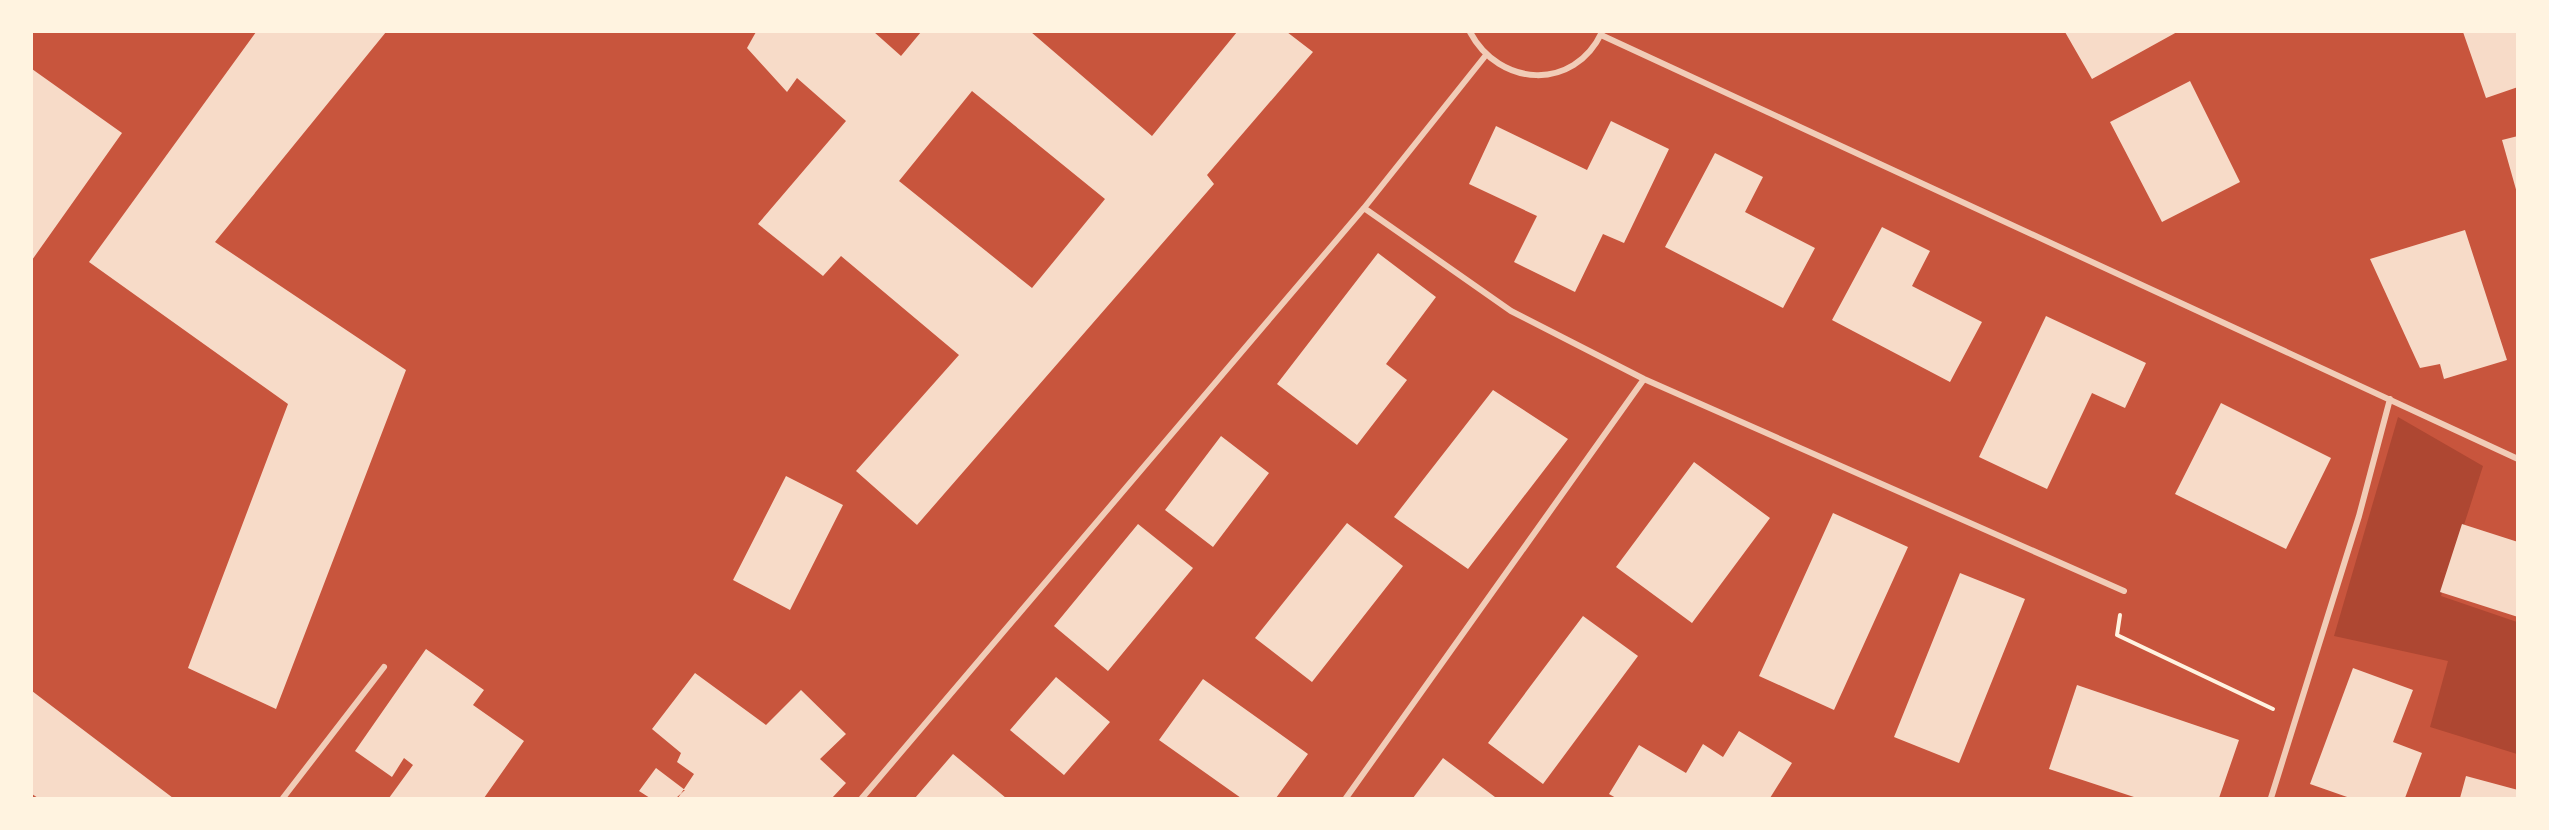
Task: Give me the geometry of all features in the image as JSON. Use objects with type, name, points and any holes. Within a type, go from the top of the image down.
[{"type":"street","points":[[1470,32],[1486,55],[1501,66],[1532,75],[1552,74],[1581,60],[1602,33],[2517,459]]},
{"type":"street","points":[[862,798],[1364,208],[1486,55]]},
{"type":"street","points":[[1364,208],[1511,311],[1644,379],[2124,591]]},
{"type":"street","points":[[1346,798],[1644,379]]},
{"type":"street","points":[[2271,798],[2359,516],[2390,399]]},
{"type":"street","points":[[283,798],[384,667]]},
{"type":"path","points":[[2124,591],[2116,635],[2296,720]]},
{"type":"shaded area","points":[[2398,417],[2483,466],[2441,596],[2517,622],[2517,754],[2430,727],[2448,661],[2334,636]]},
{"type":"building","points":[[256,32],[386,32],[215,242],[406,370],[276,709],[188,668],[288,404],[89,262]]},
{"type":"building","points":[[756,32],[874,32],[901,56],[921,32],[1031,32],[1152,136],[1237,32],[1287,32],[1313,52],[1207,175],[1214,184],[917,525],[856,471],[959,355],[841,256],[823,276],[758,224],[846,121],[797,78],[787,92],[747,48]],"holes":[[[972,91],[1105,199],[1032,288],[899,181]]]},
{"type":"building","points":[[2065,32],[2177,32],[2092,79]]},
{"type":"building","points":[[2463,32],[2518,32],[2518,87],[2486,98]]},
{"type":"building","points":[[32,69],[122,133],[32,260]]},
{"type":"building","points":[[2190,81],[2240,182],[2162,222],[2110,122]]},
{"type":"building","points":[[1611,121],[1669,149],[1624,243],[1603,234],[1575,292],[1514,262],[1537,216],[1469,184],[1496,126],[1587,170]]},
{"type":"building","points":[[2518,136],[2518,193],[2517,193],[2502,140]]},
{"type":"building","points":[[1715,153],[1763,177],[1745,212],[1815,248],[1783,308],[1665,247]]},
{"type":"building","points":[[1882,227],[1930,251],[1912,286],[1982,322],[1950,382],[1832,320]]},
{"type":"building","points":[[2465,230],[2507,360],[2444,379],[2440,364],[2420,368],[2370,259]]},
{"type":"building","points":[[1378,253],[1436,297],[1386,364],[1407,380],[1357,445],[1277,384]]},
{"type":"building","points":[[2046,316],[2146,363],[2125,408],[2092,393],[2047,489],[1979,457]]},
{"type":"building","points":[[1493,390],[1568,439],[1468,569],[1394,517]]},
{"type":"building","points":[[2221,403],[2331,458],[2286,549],[2175,494]]},
{"type":"building","points":[[1221,436],[1269,473],[1213,547],[1165,510]]},
{"type":"building","points":[[1694,462],[1770,518],[1692,623],[1616,567]]},
{"type":"building","points":[[786,476],[843,505],[790,610],[733,580]]},
{"type":"building","points":[[1833,513],[1908,547],[1834,710],[1759,676]]},
{"type":"building","points":[[1347,523],[1403,566],[1312,682],[1255,638]]},
{"type":"building","points":[[1138,524],[1193,568],[1108,671],[1054,626]]},
{"type":"building","points":[[2462,524],[2518,542],[2518,617],[2440,592]]},
{"type":"building","points":[[1960,573],[2025,599],[1959,763],[1894,737]]},
{"type":"building","points":[[1583,616],[1638,656],[1543,784],[1488,743]]},
{"type":"building","points":[[426,649],[484,690],[473,705],[524,741],[484,798],[389,798],[413,765],[404,758],[392,777],[355,751]]},
{"type":"building","points":[[2353,668],[2413,690],[2393,742],[2422,753],[2405,798],[2350,798],[2310,784]]},
{"type":"building","points":[[695,673],[766,725],[801,690],[846,734],[820,759],[846,783],[832,798],[678,798],[694,774],[677,762],[681,753],[652,729]]},
{"type":"building","points":[[1056,677],[1110,722],[1064,775],[1010,730]]},
{"type":"building","points":[[1203,679],[1308,754],[1276,798],[1241,798],[1159,740]]},
{"type":"building","points":[[2077,685],[2239,740],[2219,798],[2137,798],[2049,769]]},
{"type":"building","points":[[32,691],[173,798],[38,798],[32,794]]},
{"type":"building","points":[[1739,731],[1792,763],[1770,798],[1616,798],[1609,794],[1639,745],[1686,773],[1703,744],[1723,757]]},
{"type":"building","points":[[953,754],[1006,798],[915,798]]},
{"type":"building","points":[[1443,758],[1495,797],[1413,798]]},
{"type":"building","points":[[656,768],[685,790],[676,798],[650,798],[639,791]]},
{"type":"building","points":[[2466,776],[2518,790],[2518,798],[2460,798]]}]
